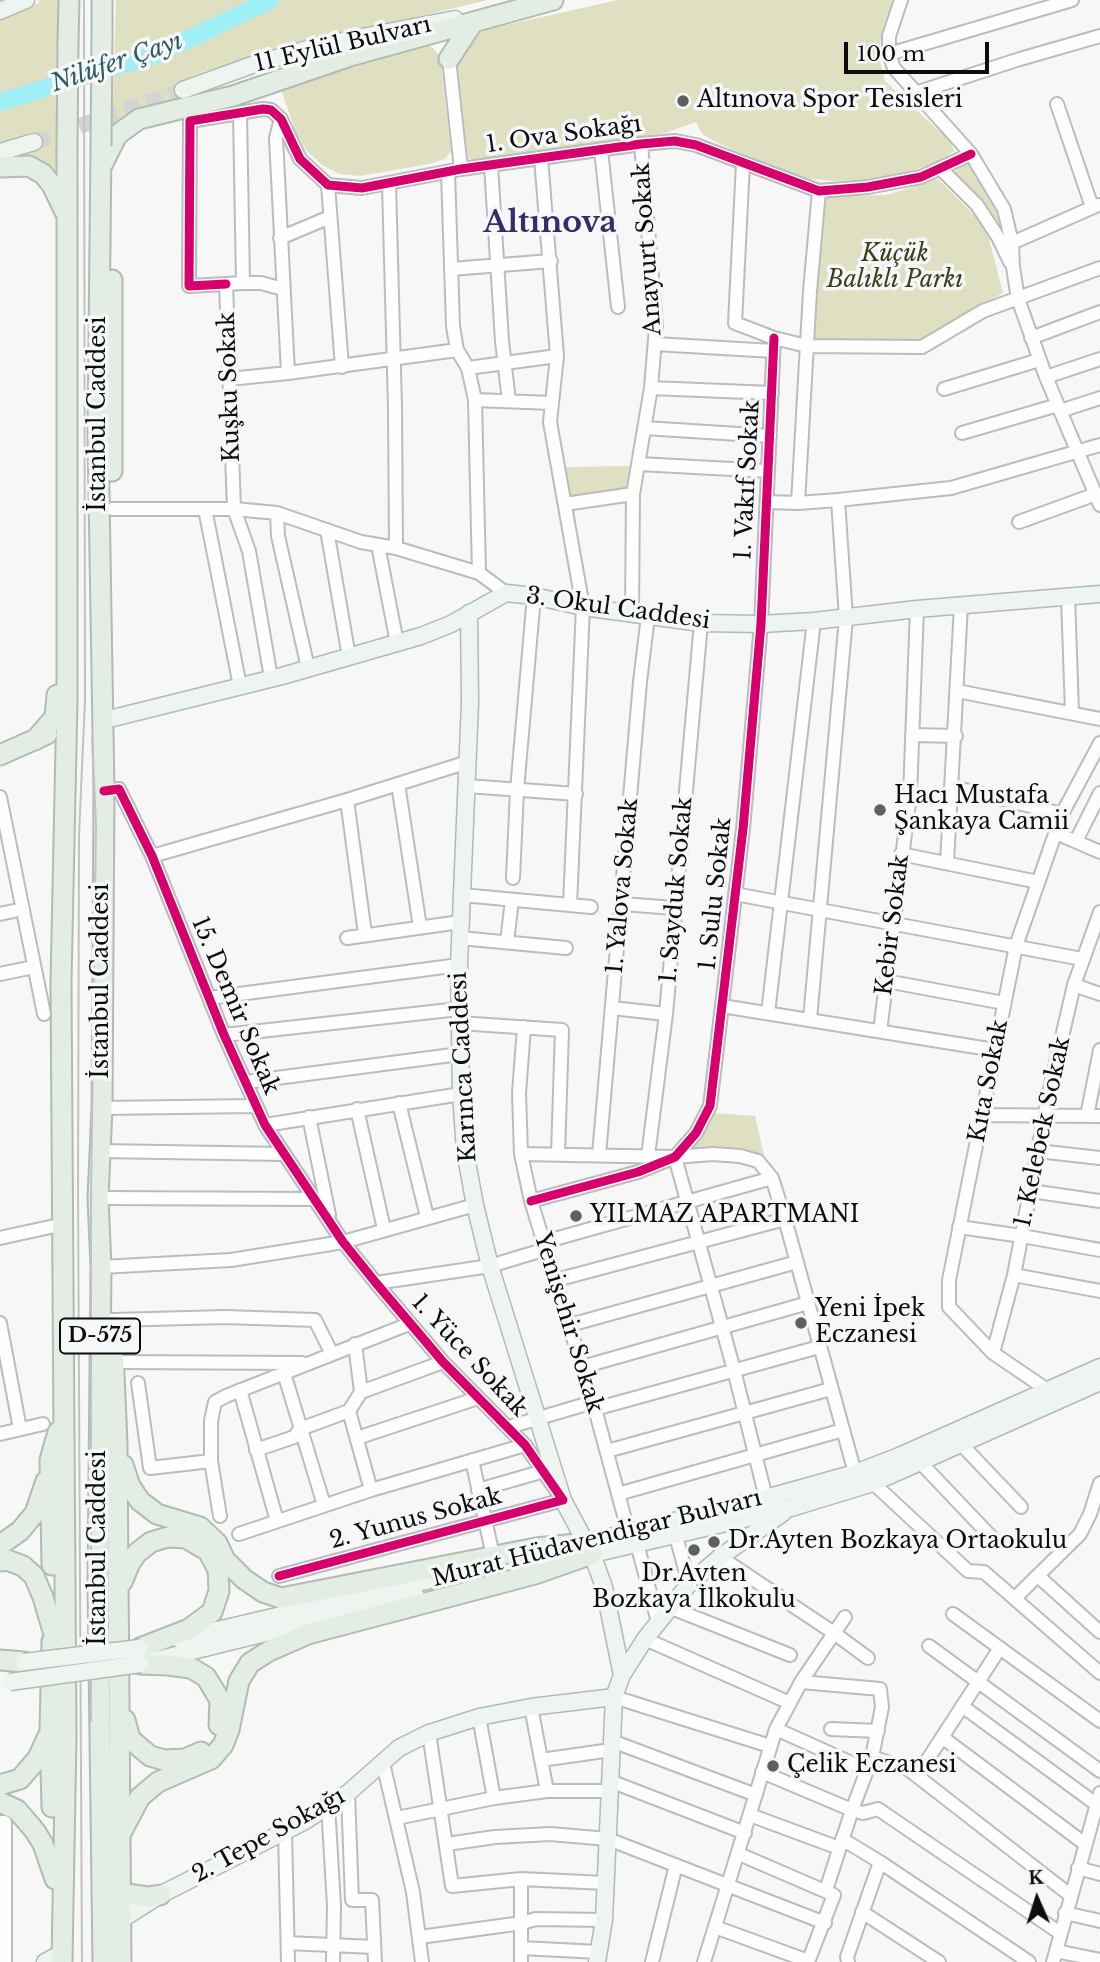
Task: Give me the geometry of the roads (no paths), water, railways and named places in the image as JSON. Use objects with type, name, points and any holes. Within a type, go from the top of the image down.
[{"type":"highway","name":"İstanbul Caddesi","points":[[58,1953],[66,1736],[61,969],[66,707],[69,0]]},
{"type":"highway","name":"İstanbul Caddesi","points":[[102,0],[98,435],[106,716],[102,1108],[98,1198],[101,1267],[98,1583],[103,1962]]},
{"type":"highway","points":[[106,716],[112,509],[112,234],[109,187],[100,169],[117,135],[139,118],[233,96],[350,56],[553,0]]},
{"type":"highway","points":[[449,59],[472,24]]},
{"type":"highway","points":[[429,34],[443,46],[449,59]]},
{"type":"highway","points":[[0,167],[29,166],[43,174],[52,185],[67,216],[57,253],[57,710],[51,723],[35,740]]},
{"type":"highway","points":[[0,757],[50,733],[62,723],[66,707]]},
{"type":"highway","points":[[0,757],[48,747],[60,754],[65,764]]},
{"type":"highway","points":[[101,1267],[112,1320],[117,1444],[121,1962]]},
{"type":"highway","points":[[0,1545],[20,1531],[35,1513],[44,1490],[64,1405]]},
{"type":"highway","points":[[117,1444],[124,1469],[140,1501],[157,1514],[200,1527],[217,1543],[225,1560],[244,1579],[263,1592],[281,1598],[536,1548],[589,1549]]},
{"type":"highway","points":[[50,1460],[53,1631],[50,1731],[54,1912],[58,1953]]},
{"type":"highway","points":[[119,1600],[123,1578],[130,1563],[137,1553],[151,1542],[168,1537],[186,1538],[208,1551],[218,1570],[219,1591],[212,1612],[189,1629],[140,1656]]},
{"type":"highway","points":[[120,1835],[140,1797],[158,1782],[211,1759],[223,1745],[229,1730],[239,1681],[250,1663],[269,1651],[308,1634],[535,1574],[589,1549]]},
{"type":"highway","points":[[0,1560],[23,1566],[34,1576],[53,1631]]},
{"type":"highway","points":[[120,1696],[130,1738],[150,1756],[164,1760],[185,1759],[206,1750],[216,1737],[220,1720],[219,1700],[206,1676],[191,1668],[140,1656]]},
{"type":"highway","points":[[0,1660],[24,1662]]},
{"type":"highway","points":[[0,1785],[20,1779],[38,1758],[50,1731]]},
{"type":"highway","points":[[0,1802],[17,1810],[35,1831],[43,1844],[55,1879]]},
{"type":"highway","points":[[120,1893],[148,1897],[160,1895]]},
{"type":"main road","points":[[0,11],[26,0]]},
{"type":"main road","name":"11 Eylül Bulvarı","points":[[183,90],[252,65],[321,45],[547,0]]},
{"type":"main road","points":[[0,152],[34,142]]},
{"type":"main road","name":"3. Okul Caddesi","points":[[106,716],[240,686],[397,643],[451,624],[506,593],[583,607],[701,623],[761,624],[1100,594]]},
{"type":"main road","name":"Karınca Caddesi","points":[[470,613],[470,703],[459,965],[461,1094],[465,1150],[490,1266],[563,1500],[589,1549],[604,1587],[622,1675]]},
{"type":"main road","name":"Murat Hüdavendigar Bulvarı","points":[[2,1679],[78,1672],[633,1539],[855,1473],[898,1457],[1100,1367]]},
{"type":"main road","name":"Murat Hüdavendigar Bulvarı","points":[[633,1539],[676,1536],[791,1508],[873,1483],[1100,1382]]},
{"type":"main road","points":[[598,1957],[604,1920],[614,1698],[622,1675],[645,1639],[689,1584],[720,1558],[791,1508]]},
{"type":"main road","name":"Murat Hüdavendigar Bulvarı","points":[[2,1679],[24,1662],[77,1656],[140,1656]]},
{"type":"main road","name":"2. Tepe Sokağı","points":[[121,1920],[160,1895],[285,1831],[348,1793],[399,1748],[429,1733],[479,1717],[531,1707],[614,1698]]},
{"type":"street","points":[[901,0],[889,36],[889,54],[894,68],[971,154],[1004,208],[1012,243],[1018,299],[1039,360],[1098,499],[1019,523]]},
{"type":"street","points":[[889,54],[1072,0]]},
{"type":"street","points":[[915,93],[1100,36]]},
{"type":"street","points":[[449,59],[454,170],[451,269],[453,326],[457,351],[468,368],[475,400],[480,573]]},
{"type":"street","points":[[1012,243],[1096,206],[1057,104]]},
{"type":"street","points":[[226,284],[189,286],[190,121],[271,110],[281,119],[300,159],[328,185],[342,367]]},
{"type":"street","name":"Kuşku Sokak","points":[[240,113],[243,283],[226,284],[234,509],[249,551],[271,678]]},
{"type":"street","points":[[281,119],[276,138],[288,373]]},
{"type":"street","name":"1. Ova Sokağı","points":[[328,185],[362,188],[491,164],[675,141],[696,145],[819,191],[869,187],[921,177],[971,154]]},
{"type":"street","name":"Anayurt Sokak","points":[[633,494],[651,388],[656,327],[641,144]]},
{"type":"street","name":"Anayurt Sokak","points":[[601,150],[618,307]]},
{"type":"street","points":[[541,158],[557,356],[550,422],[583,607],[570,905]]},
{"type":"street","points":[[743,163],[735,323],[774,345]]},
{"type":"street","points":[[491,164],[509,401]]},
{"type":"street","points":[[940,168],[978,205],[1013,267]]},
{"type":"street","points":[[389,184],[396,548]]},
{"type":"street","points":[[798,503],[819,191]]},
{"type":"street","points":[[281,238],[330,217]]},
{"type":"street","points":[[451,269],[551,261]]},
{"type":"street","points":[[654,344],[922,347],[984,311],[1100,268]]},
{"type":"street","points":[[243,283],[261,283],[283,289]]},
{"type":"street","points":[[1031,338],[1100,312]]},
{"type":"street","name":"1. Vakıf Sokak","points":[[761,624],[774,345]]},
{"type":"street","points":[[229,379],[457,351]]},
{"type":"street","points":[[468,368],[557,356]]},
{"type":"street","points":[[1046,377],[1100,359]]},
{"type":"street","points":[[944,389],[1039,360]]},
{"type":"street","points":[[651,388],[772,393]]},
{"type":"street","points":[[962,433],[1100,398]]},
{"type":"street","points":[[475,400],[552,403]]},
{"type":"street","points":[[644,428],[770,436]]},
{"type":"street","points":[[767,502],[838,500],[951,488],[1100,444]]},
{"type":"street","points":[[639,464],[768,471]]},
{"type":"street","points":[[565,503],[633,494]]},
{"type":"street","name":"1. Yalova Sokak","points":[[599,1155],[640,682],[640,615],[633,494]]},
{"type":"street","points":[[810,1019],[846,618],[838,500]]},
{"type":"street","points":[[112,509],[234,509],[277,513],[361,542],[396,548],[480,573],[506,593]]},
{"type":"street","points":[[205,509],[240,686]]},
{"type":"street","points":[[277,513],[278,536],[308,668]]},
{"type":"street","points":[[327,530],[349,657]]},
{"type":"street","points":[[378,545],[397,643]]},
{"type":"street","points":[[513,878],[517,790],[534,596]]},
{"type":"street","points":[[1068,597],[1072,712]]},
{"type":"street","points":[[947,863],[961,606]]},
{"type":"street","name":"Kebir Sokak","points":[[880,1031],[910,795],[916,609]]},
{"type":"street","points":[[768,1013],[814,621]]},
{"type":"street","name":"1. Sayduk Sokak","points":[[648,1156],[666,1014],[701,623]]},
{"type":"street","name":"1. Sulu Sokak","points":[[675,1157],[696,1133],[710,1106],[735,894],[761,624]]},
{"type":"street","points":[[957,691],[1100,719]]},
{"type":"street","points":[[912,735],[956,736]]},
{"type":"street","name":"Kıta Sokak","points":[[1046,1390],[993,1353],[949,1307],[949,1280],[1016,946],[1062,814],[1100,743]]},
{"type":"street","points":[[152,856],[468,762]]},
{"type":"street","points":[[1086,765],[1100,771]]},
{"type":"street","points":[[398,784],[420,927]]},
{"type":"street","points":[[467,786],[576,794]]},
{"type":"street","points":[[953,787],[1062,814]]},
{"type":"street","name":"15. Demir Sokak","points":[[104,791],[119,789],[152,856],[224,1035],[265,1125],[343,1241]]},
{"type":"street","points":[[1076,841],[1100,793]]},
{"type":"street","points":[[0,797],[44,1014]]},
{"type":"street","points":[[346,800],[365,934]]},
{"type":"street","points":[[1086,821],[1100,826]]},
{"type":"street","points":[[1056,833],[1100,852]]},
{"type":"street","points":[[901,854],[1038,882]]},
{"type":"street","points":[[735,894],[1082,959]]},
{"type":"street","points":[[462,895],[591,907]]},
{"type":"street","points":[[507,942],[512,900]]},
{"type":"street","points":[[622,904],[675,908]]},
{"type":"street","points":[[0,914],[23,909]]},
{"type":"street","name":"1. Kelebek Sokak","points":[[993,1353],[1014,1275],[1074,985],[1100,912]]},
{"type":"street","points":[[347,938],[420,927],[460,930],[507,942],[566,948]]},
{"type":"street","points":[[209,998],[459,965]]},
{"type":"street","points":[[0,974],[34,967]]},
{"type":"street","points":[[886,981],[1004,1003]]},
{"type":"street","points":[[1074,985],[1100,994]]},
{"type":"street","points":[[722,1006],[995,1050]]},
{"type":"street","points":[[612,1008],[666,1014]]},
{"type":"street","points":[[224,1035],[459,1016],[524,1027],[562,1030],[558,1154]]},
{"type":"street","name":"Yenişehir Sokak","points":[[524,1027],[519,1093],[521,1154],[531,1201],[658,1622]]},
{"type":"street","points":[[982,1115],[1094,1116],[1100,1049]]},
{"type":"street","points":[[246,1082],[460,1054]]},
{"type":"street","points":[[265,1125],[461,1094]]},
{"type":"street","points":[[399,1103],[427,1217]]},
{"type":"street","points":[[102,1108],[255,1106]]},
{"type":"street","points":[[357,1109],[384,1229]]},
{"type":"street","points":[[309,1117],[330,1222]]},
{"type":"street","points":[[100,1151],[284,1154]]},
{"type":"street","points":[[1038,1151],[1100,1158]]},
{"type":"street","points":[[521,1154],[675,1157],[713,1154],[740,1156],[758,1161],[772,1178],[785,1219],[855,1473],[873,1483],[968,1571],[984,1572],[1100,1673]]},
{"type":"street","points":[[531,1201],[638,1172],[675,1157]]},
{"type":"street","points":[[675,1157],[766,1498]]},
{"type":"street","points":[[376,1283],[490,1266],[545,1245],[772,1178]]},
{"type":"street","points":[[1031,1191],[1100,1201]]},
{"type":"street","points":[[98,1198],[315,1199]]},
{"type":"street","points":[[101,1267],[230,1259],[343,1241],[475,1205]]},
{"type":"street","points":[[556,1280],[785,1219]]},
{"type":"street","points":[[0,1238],[64,1224]]},
{"type":"street","points":[[959,1227],[1100,1250]]},
{"type":"street","name":"1. Yüce Sokak","points":[[343,1241],[443,1362],[525,1445],[563,1500]]},
{"type":"street","points":[[570,1325],[797,1262]]},
{"type":"street","points":[[1014,1275],[1100,1291]]},
{"type":"street","points":[[582,1367],[808,1303]]},
{"type":"street","points":[[112,1320],[225,1317],[316,1320],[332,1354]]},
{"type":"street","points":[[0,1323],[20,1429]]},
{"type":"street","points":[[220,1516],[211,1461],[211,1421],[215,1402],[410,1324]]},
{"type":"street","points":[[355,1345],[361,1392]]},
{"type":"street","points":[[509,1427],[820,1347]]},
{"type":"street","points":[[114,1362],[307,1363]]},
{"type":"street","points":[[256,1450],[294,1437],[300,1429],[349,1411],[361,1392],[443,1362]]},
{"type":"street","points":[[284,1373],[324,1505]]},
{"type":"street","points":[[138,1383],[150,1468],[211,1461]]},
{"type":"street","points":[[607,1451],[831,1389]]},
{"type":"street","points":[[240,1391],[276,1521]]},
{"type":"street","points":[[357,1438],[478,1398]]},
{"type":"street","points":[[349,1411],[371,1490]]},
{"type":"street","points":[[0,1434],[43,1424]]},
{"type":"street","points":[[618,1493],[843,1430]]},
{"type":"street","points":[[961,1444],[1021,1507]]},
{"type":"street","points":[[239,1534],[371,1490],[525,1445]]},
{"type":"street","points":[[472,1460],[494,1556]]},
{"type":"street","points":[[920,1462],[996,1542]]},
{"type":"street","points":[[478,1490],[544,1471]]},
{"type":"street","points":[[1015,1598],[1080,1534],[1100,1483]]},
{"type":"street","name":"2. Yunus Sokak","points":[[279,1576],[563,1500]]},
{"type":"street","points":[[676,1536],[689,1584]]},
{"type":"street","points":[[720,1558],[868,1658]]},
{"type":"street","points":[[1038,1576],[1100,1632]]},
{"type":"street","points":[[669,1607],[790,1655]]},
{"type":"street","points":[[953,1614],[1100,1721]]},
{"type":"street","points":[[704,1962],[776,1729],[801,1682],[845,1617]]},
{"type":"street","points":[[645,1639],[790,1703]]},
{"type":"street","points":[[929,1646],[1100,1770]]},
{"type":"street","points":[[917,1776],[1000,1648]]},
{"type":"street","points":[[715,1927],[808,1962],[825,1923],[841,1844],[873,1757],[881,1707],[880,1689],[801,1682]]},
{"type":"street","points":[[614,1698],[770,1746]]},
{"type":"street","points":[[962,1706],[1098,1799],[1096,1823],[1085,1844],[1054,1956],[1100,1960]]},
{"type":"street","points":[[531,1707],[547,1791]]},
{"type":"street","points":[[479,1717],[494,1798]]},
{"type":"street","points":[[776,1729],[867,1770]]},
{"type":"street","points":[[831,1729],[878,1731]]},
{"type":"street","points":[[429,1733],[452,1886],[522,1879],[606,1883]]},
{"type":"street","points":[[942,1737],[1085,1844]]},
{"type":"street","points":[[541,1760],[612,1745],[756,1795]]},
{"type":"street","points":[[873,1757],[908,1769],[1070,1895]]},
{"type":"street","points":[[383,1763],[397,1818],[420,1937],[422,1962]]},
{"type":"street","points":[[762,1772],[852,1810],[863,1813],[878,1809],[1060,1933]]},
{"type":"street","points":[[397,1818],[494,1798],[610,1786],[746,1833]]},
{"type":"street","points":[[348,1793],[352,1900],[372,1900],[375,1962]]},
{"type":"street","points":[[328,1805],[334,1906],[333,1962]]},
{"type":"street","points":[[750,1815],[841,1844],[880,1862],[1029,1962]]},
{"type":"street","points":[[3,1822],[5,1962]]},
{"type":"street","points":[[285,1831],[288,1962]]},
{"type":"street","points":[[447,1844],[495,1837],[551,1834],[608,1839],[825,1923]]},
{"type":"street","points":[[739,1854],[830,1892]]},
{"type":"street","points":[[848,1962],[847,1957],[880,1862]]},
{"type":"street","points":[[652,1962],[676,1866]]},
{"type":"street","points":[[1078,1868],[1100,1874]]},
{"type":"street","points":[[521,1962],[522,1879]]},
{"type":"street","points":[[862,1912],[939,1962]]},
{"type":"street","points":[[1065,1913],[1100,1921]]},
{"type":"street","points":[[420,1937],[536,1919],[604,1920]]},
{"type":"street","points":[[288,1943],[374,1947]]},
{"type":"street","points":[[521,1948],[598,1957]]},
{"type":"waterway","name":"Nilüfer Çayı","points":[[0,102],[160,53],[270,0]]},
{"type":"tunnel","points":[[34,142],[183,90]]},
{"type":"tram line","points":[[82,1962],[78,1190],[79,835],[85,700],[84,0]]},
{"type":"tram line","points":[[91,1721],[91,1197],[96,825],[92,737]]},
{"type":"place","name":"Altınova Spor Tesisleri","points":[[683,101]]},
{"type":"place","name":"Hacı Mustafa Şankaya Camii","points":[[880,810]]},
{"type":"place","name":"YILMAZ APARTMANI","points":[[576,1216]]},
{"type":"place","name":"Yeni İpek Eczanesi","points":[[801,1323]]},
{"type":"place","name":"Dr.Ayten Bozkaya Ortaokulu","points":[[714,1542]]},
{"type":"place","name":"Dr.Ayten Bozkaya İlkokulu","points":[[694,1550]]},
{"type":"place","name":"Çelik Eczanesi","points":[[773,1766]]},
{"type":"district","name":"Altınova","points":[[550,224]]},
{"type":"park label","name":"Küçük Balıklı Parkı","points":[[895,268]]}]
